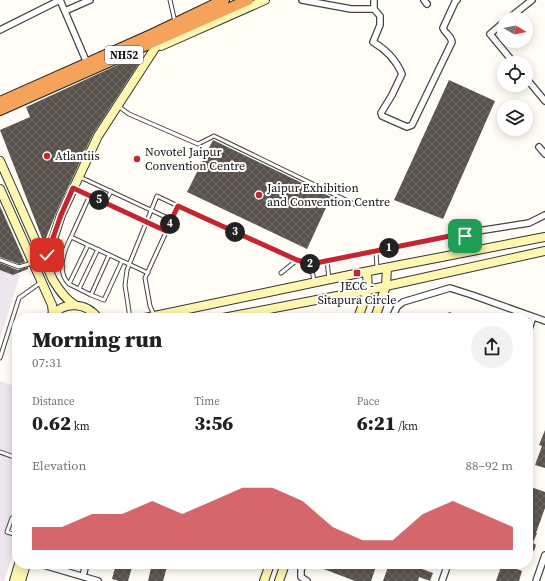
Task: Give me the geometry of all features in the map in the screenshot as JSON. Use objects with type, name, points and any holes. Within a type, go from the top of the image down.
[{"type":"highway","name":"NH52","points":[[0,110],[179,26],[207,6],[224,0]]},
{"type":"highway","name":"NH52","points":[[0,102],[87,63],[248,0]]},
{"type":"street","points":[[0,30],[60,0],[87,63]]},
{"type":"street","points":[[65,11],[90,0]]},
{"type":"street","points":[[154,48],[265,0]]},
{"type":"street","points":[[302,0],[351,9],[374,9]]},
{"type":"street","points":[[374,0],[374,9],[380,16],[380,25],[373,42],[383,48],[397,64],[402,74],[381,113],[382,116],[407,127],[412,125],[452,42],[451,38],[443,28],[457,0]]},
{"type":"street","points":[[517,12],[532,0]]},
{"type":"street","points":[[45,264],[61,215],[98,136],[154,48],[179,26]]},
{"type":"street","points":[[497,28],[490,34],[497,42]]},
{"type":"street","points":[[502,48],[508,56]]},
{"type":"street","points":[[533,86],[545,101]]},
{"type":"street","points":[[539,147],[545,154]]},
{"type":"street","points":[[0,161],[45,264],[59,291],[68,301],[75,305]]},
{"type":"street","points":[[1,193],[52,305],[51,313]]},
{"type":"street","points":[[465,234],[529,223],[545,215]]},
{"type":"street","points":[[465,234],[518,228],[545,219]]},
{"type":"street","points":[[173,313],[367,272],[545,237]]},
{"type":"street","points":[[249,313],[368,290],[545,251]]},
{"type":"street","points":[[34,266],[45,264]]},
{"type":"street","points":[[377,313],[386,286],[387,268]]},
{"type":"street","points":[[360,313],[368,290],[367,272]]},
{"type":"street","points":[[394,313],[396,307],[403,302],[450,288],[522,313]]},
{"type":"street","points":[[54,313],[65,306],[75,305],[85,307],[93,313]]},
{"type":"street","points":[[533,317],[545,321]]},
{"type":"street","points":[[536,581],[545,555]]},
{"type":"street","points":[[14,581],[18,569]]},
{"type":"street","points":[[21,581],[25,569]]},
{"type":"street","points":[[58,569],[98,581]]},
{"type":"street","points":[[83,576],[85,569]]},
{"type":"street","points":[[264,581],[268,569]]},
{"type":"street","points":[[278,581],[283,569]]},
{"type":"street","points":[[302,569],[301,577],[307,581]]},
{"type":"street","points":[[442,581],[446,569]]},
{"type":"lane","points":[[170,0],[179,26]]},
{"type":"lane","points":[[117,105],[129,114],[198,144],[214,136],[354,204]]},
{"type":"lane","points":[[79,176],[172,220]]},
{"type":"lane","points":[[73,188],[166,231]]},
{"type":"lane","points":[[105,203],[111,191]]},
{"type":"lane","points":[[90,195],[64,251],[62,267],[65,278],[69,284],[104,300],[122,261]]},
{"type":"lane","points":[[129,313],[125,285],[127,270],[157,196],[297,260],[311,264],[465,234],[467,252]]},
{"type":"lane","points":[[153,313],[145,278],[178,206]]},
{"type":"lane","points":[[455,235],[458,254]]},
{"type":"lane","points":[[71,237],[148,273]]},
{"type":"lane","points":[[69,284],[88,245]]},
{"type":"lane","points":[[79,289],[98,249]]},
{"type":"lane","points":[[376,251],[377,270]]},
{"type":"lane","points":[[91,295],[109,255]]},
{"type":"lane","points":[[0,256],[1,261],[20,267],[34,266]]},
{"type":"lane","points":[[281,273],[297,260]]},
{"type":"lane","points":[[327,261],[329,280]]},
{"type":"lane","points":[[45,264],[62,267]]},
{"type":"lane","points":[[311,264],[314,283]]},
{"type":"lane","points":[[15,313],[20,298],[42,282]]},
{"type":"lane","points":[[0,358],[12,322]]},
{"type":"lane","points":[[0,452],[12,456]]},
{"type":"lane","points":[[12,518],[7,532],[12,534]]},
{"type":"shaded area","points":[[0,266],[20,275],[0,339]]},
{"type":"shaded area","points":[[0,381],[12,385],[12,557],[4,581],[0,581]]},
{"type":"building","name":"Atlantiis","points":[[137,56],[141,60],[93,134],[56,213],[44,243],[0,130],[30,117],[26,107]]},
{"type":"building","points":[[449,80],[495,101],[443,219],[394,200]]},
{"type":"building","name":"Jaipur Exhibition and Convention Centre","points":[[213,140],[331,197],[307,249],[187,192]]},
{"type":"building","points":[[0,206],[25,262],[19,264],[0,257]]},
{"type":"building","points":[[0,263],[18,270],[28,267],[28,269],[13,275],[0,270]]},
{"type":"building","points":[[545,430],[545,468],[535,465],[542,446],[539,445]]},
{"type":"building","points":[[533,488],[545,492],[545,508],[533,543]]},
{"type":"building","points":[[533,543],[536,545],[533,551]]},
{"type":"building","points":[[115,569],[132,569],[128,581],[112,579]]},
{"type":"building","points":[[151,569],[166,569],[163,581],[148,581]]},
{"type":"building","points":[[324,569],[375,569],[371,581],[355,581]]},
{"type":"building","points":[[387,569],[422,569],[433,573],[430,581],[419,577],[418,581],[383,581]]},
{"type":"building","points":[[500,569],[516,569],[522,571],[519,581],[496,581]]},
{"type":"place","name":"Atlantiis","points":[[47,156]]},
{"type":"place","name":"Novotel Jaipur Convention Centre","points":[[137,159]]},
{"type":"place","name":"Jaipur Exhibition and Convention Centre","points":[[259,195]]},
{"type":"place","name":"JECC - Sitapura Circle","points":[[357,273]]},
{"type":"route","points":[[47,255],[61,215],[73,188],[166,231],[178,206],[297,260],[311,264],[465,233],[465,236]]}]
